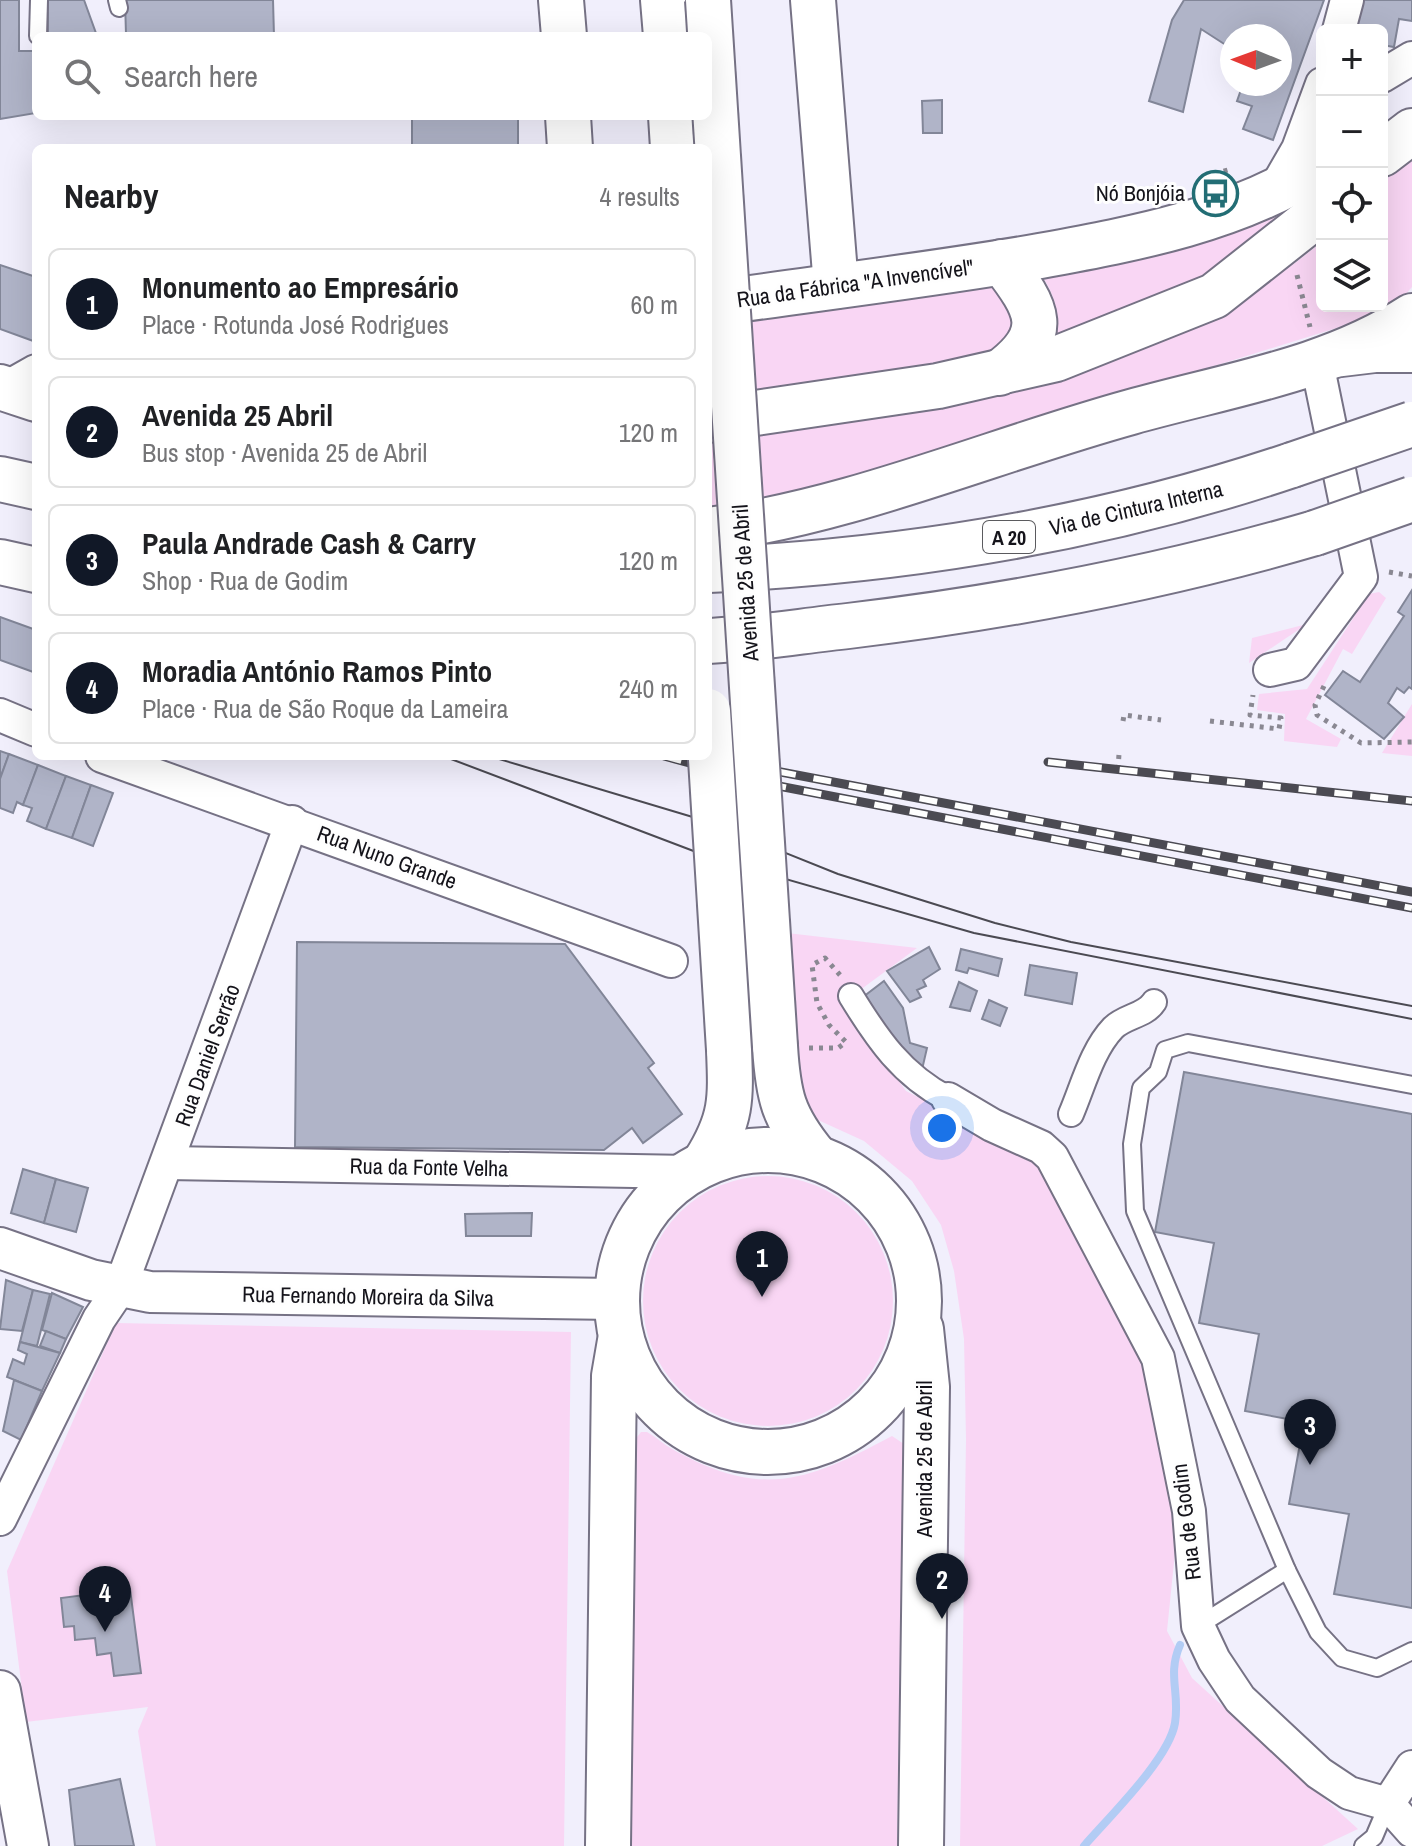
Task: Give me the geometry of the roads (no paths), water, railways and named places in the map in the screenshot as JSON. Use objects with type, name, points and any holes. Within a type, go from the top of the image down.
[{"type":"main road","points":[[561,0],[564,32]]},
{"type":"main road","points":[[663,0],[666,32]]},
{"type":"main road","name":"Avenida 25 de Abril","points":[[708,0],[710,32]]},
{"type":"main road","points":[[813,0],[836,286]]},
{"type":"main road","name":"Avenida 25 de Abril","points":[[712,51],[790,1051],[778,1088],[784,1112],[815,1156],[851,1173],[882,1200],[904,1233],[917,1271],[927,1387],[921,1846]]},
{"type":"main road","points":[[1388,119],[1412,102]]},
{"type":"main road","points":[[568,120],[570,144]]},
{"type":"main road","points":[[671,120],[673,144]]},
{"type":"main road","points":[[1388,149],[1412,131]]},
{"type":"main road","name":"Rua da Fábrica \"A Invencível\"","points":[[712,303],[1002,262],[1175,229],[1210,219],[1316,168]]},
{"type":"main road","points":[[712,419],[999,373],[1056,359],[1214,296],[1316,216]]},
{"type":"main road","name":"Rua da Fábrica \"A Invencível\"","points":[[999,373],[1023,356],[1034,338],[1036,322],[1035,308],[1002,262]]},
{"type":"main road","points":[[712,556],[802,511],[1129,412],[1317,363],[1412,316]]},
{"type":"main road","name":"Via de Cintura Interna","points":[[712,556],[847,561],[1019,535],[1204,495],[1412,424]]},
{"type":"main road","points":[[0,479],[32,486]]},
{"type":"main road","points":[[715,641],[955,613],[1087,591],[1219,561],[1315,533],[1412,499]]},
{"type":"main road","points":[[0,562],[32,569]]},
{"type":"main road","points":[[697,1167],[722,1135],[731,1107],[711,760]]},
{"type":"main road","points":[[608,1846],[613,1421],[624,1251],[643,1214],[670,1184],[697,1167],[741,1151],[766,1149],[815,1156]]},
{"type":"main road","points":[[618,1320],[635,1375],[661,1409],[695,1435],[736,1450],[779,1453],[821,1444],[859,1423],[890,1392],[910,1354],[920,1312]]},
{"type":"street","points":[[1341,24],[1347,0]]},
{"type":"street","points":[[1388,72],[1412,58]]},
{"type":"street","points":[[1275,189],[1316,117]]},
{"type":"street","points":[[1262,682],[1296,664],[1361,577],[1317,363],[1375,356],[1412,356]]},
{"type":"street","points":[[0,715],[32,728]]},
{"type":"street","name":"Rua Nuno Grande","points":[[114,760],[671,961]]},
{"type":"street","name":"Rua Daniel Serrão","points":[[120,1288],[292,822]]},
{"type":"street","points":[[851,996],[891,1056],[918,1082],[948,1099]]},
{"type":"street","points":[[1071,1114],[1100,1044],[1114,1027],[1149,1010],[1154,1002]]},
{"type":"street","name":"Rua de Godim","points":[[948,1099],[992,1125],[1041,1147],[1056,1150],[1158,1358],[1189,1511],[1198,1626],[1214,1660],[1240,1699],[1319,1773],[1349,1793],[1388,1804]]},
{"type":"street","name":"Rua da Fonte Velha","points":[[167,1163],[697,1167]]},
{"type":"street","name":"Rua Fernando Moreira da Silva","points":[[0,1248],[120,1288],[618,1320]]},
{"type":"street","points":[[0,1519],[99,1319],[120,1288]]},
{"type":"street","points":[[0,1691],[28,1846]]},
{"type":"street","points":[[1412,1767],[1388,1804],[1412,1831]]},
{"type":"lane","points":[[38,32],[39,0]]},
{"type":"lane","points":[[1412,1085],[1188,1043],[1165,1050],[1158,1072],[1141,1088],[1132,1144],[1135,1211],[1287,1570],[1318,1632],[1342,1658],[1377,1668],[1412,1651]]},
{"type":"lane","points":[[1198,1626],[1287,1570]]},
{"type":"lane","points":[[1363,1846],[1374,1837],[1388,1804]]},
{"type":"waterway","points":[[1084,1846],[1150,1770],[1170,1737],[1176,1712],[1174,1665],[1180,1645]]},
{"type":"tram line","points":[[454,760],[712,858],[974,933],[1412,1019]]},
{"type":"tram line","points":[[502,760],[706,821],[838,874],[995,923],[1071,942],[1412,1006]]},
{"type":"railway","points":[[712,756],[765,769],[1412,892]]},
{"type":"railway","points":[[679,760],[763,783],[1412,908]]},
{"type":"railway","points":[[1048,762],[1412,801]]},
{"type":"place","name":"Nó Bonjóia","points":[[1216,193]]},
{"type":"place","name":"Monumento ao Empresário","points":[[762,1297]]},
{"type":"place","name":"Paula Andrade Cash & Carry","points":[[1310,1465]]},
{"type":"place","name":"Avenida 25 Abril","points":[[942,1619]]},
{"type":"place","name":"Moradia António Ramos Pinto","points":[[105,1632]]}]
